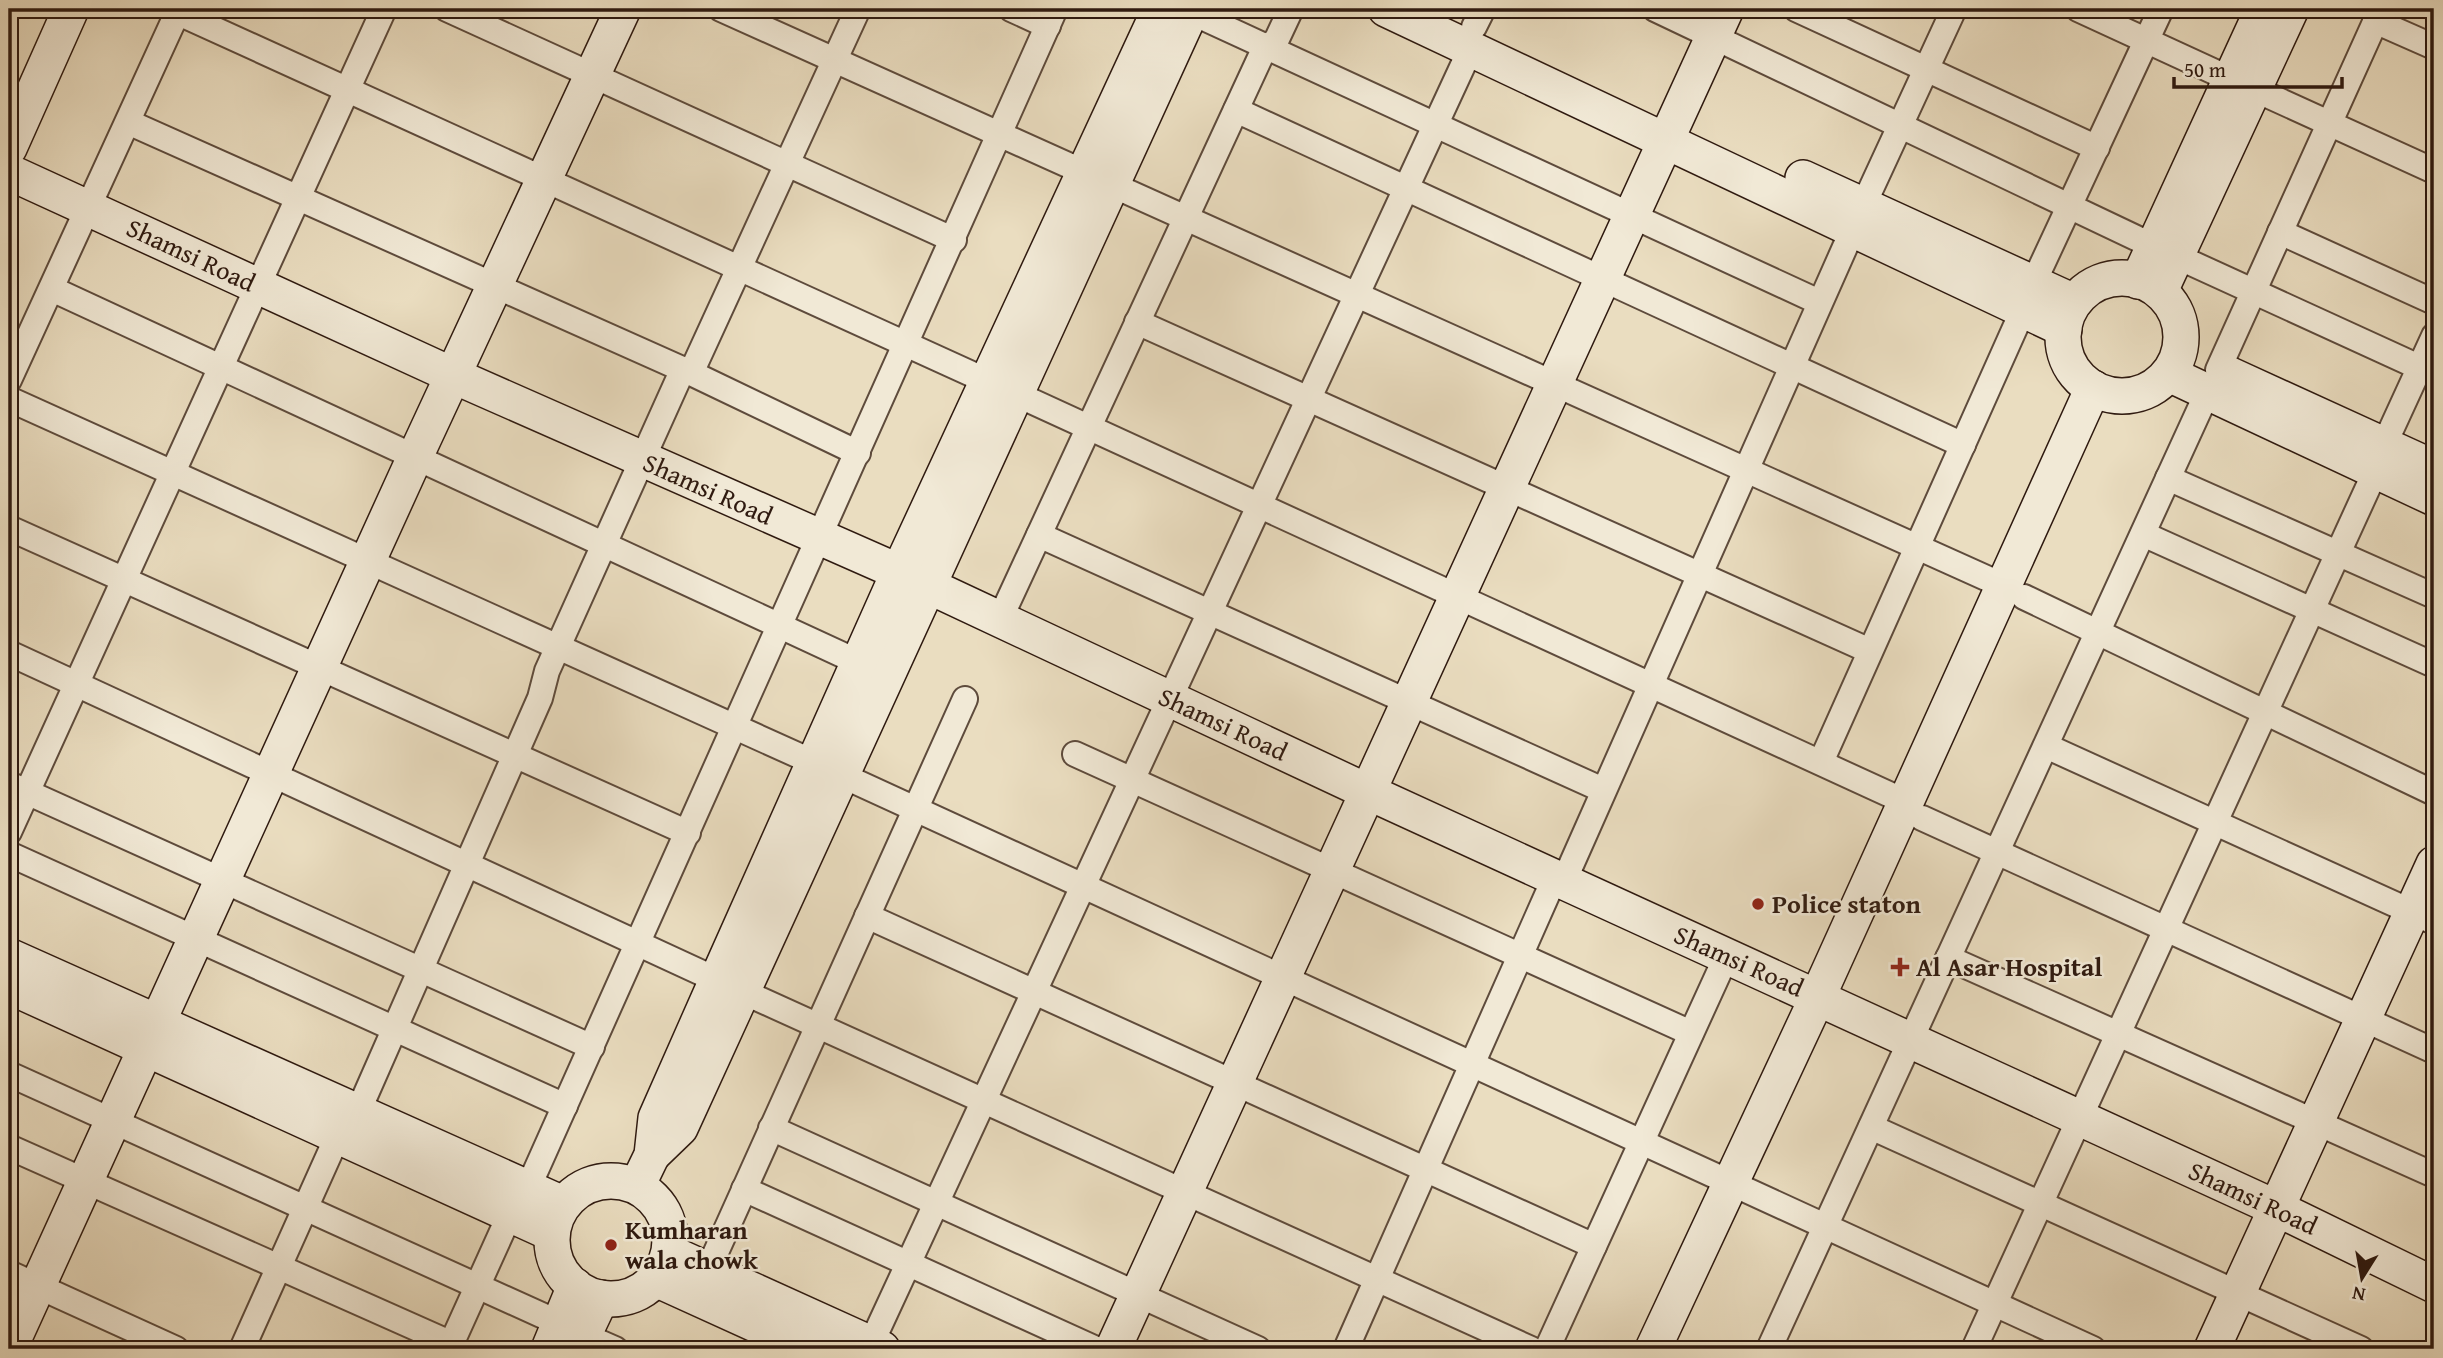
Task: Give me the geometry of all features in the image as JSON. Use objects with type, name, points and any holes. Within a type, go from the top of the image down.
[{"type":"street","points":[[9,148],[71,9]]},
{"type":"street","points":[[9,832],[18,788],[76,684],[384,9]]},
{"type":"street","points":[[447,9],[954,240]]},
{"type":"street","points":[[9,1349],[23,1280],[85,1181],[415,457],[623,9]]},
{"type":"street","points":[[721,9],[1097,180],[1917,545],[2434,793]]},
{"type":"street","points":[[242,1349],[305,1209],[395,1029],[642,460],[739,267],[858,9]]},
{"type":"street","points":[[9,1147],[451,1347],[592,1047],[954,240],[1051,17],[1011,9]]},
{"type":"street","points":[[1000,619],[1265,47],[1276,41],[1291,9]]},
{"type":"street","points":[[1386,9],[1476,28]]},
{"type":"street","points":[[1434,9],[1672,130],[2069,315]]},
{"type":"street","points":[[1655,9],[1720,22],[1900,125],[2427,371]]},
{"type":"street","points":[[1796,9],[2097,148]]},
{"type":"street","points":[[1346,1349],[1520,956],[1603,790],[1819,302],[1954,9]]},
{"type":"street","points":[[2078,9],[2434,171]]},
{"type":"street","points":[[1821,762],[2028,297],[2161,9]]},
{"type":"street","points":[[2242,84],[2263,9]]},
{"type":"street","points":[[2149,286],[2242,84],[2291,9]]},
{"type":"street","points":[[9,380],[128,122],[175,10],[1457,594],[1821,762],[1997,852],[2434,1051]]},
{"type":"street","points":[[637,1186],[652,1155],[656,1118],[730,985],[1097,180],[1181,10],[1819,302]]},
{"type":"street","points":[[1778,1346],[1826,1226],[2378,15],[2434,47]]},
{"type":"street","points":[[1113,1349],[1330,869],[1720,22]]},
{"type":"street","points":[[663,1266],[708,1270],[877,1347],[909,1264],[1435,126],[1476,28]]},
{"type":"street","points":[[1236,110],[1963,445]]},
{"type":"street","points":[[128,122],[687,371],[858,453]]},
{"type":"street","name":"Shamsi Road","points":[[9,172],[453,375],[913,579],[1366,791],[2276,1208],[2434,1285]]},
{"type":"street","points":[[2280,232],[2434,302]]},
{"type":"street","points":[[2106,280],[2149,286],[2179,319],[2174,363],[2142,393],[2105,392],[2078,376],[2067,359],[2063,340],[2069,315],[2088,288],[2106,280]]},
{"type":"street","points":[[52,289],[860,663]]},
{"type":"street","points":[[1137,322],[1870,651]]},
{"type":"street","points":[[1974,1349],[2380,458],[2427,371],[2434,336]]},
{"type":"street","points":[[2174,363],[2380,458],[2434,498]]},
{"type":"street","points":[[1653,1349],[1739,1189],[2105,392]]},
{"type":"street","points":[[9,400],[173,471],[558,649],[916,808],[1739,1189],[1826,1226],[2093,1349]]},
{"type":"street","points":[[2380,458],[2434,468]]},
{"type":"street","points":[[2168,478],[2434,596]]},
{"type":"street","points":[[9,528],[688,833]]},
{"type":"street","points":[[2143,534],[2434,665]]},
{"type":"street","points":[[1039,535],[1603,790]]},
{"type":"street","points":[[829,769],[860,663],[913,579]]},
{"type":"street","points":[[9,653],[1531,1349]]},
{"type":"street","points":[[708,1270],[965,699]]},
{"type":"street","points":[[2046,746],[2423,917]]},
{"type":"street","points":[[1075,754],[1691,1033]]},
{"type":"street","points":[[18,788],[592,1047]]},
{"type":"street","points":[[9,854],[565,1106]]},
{"type":"street","points":[[2212,1349],[2363,1019],[2423,917],[2434,864]]},
{"type":"street","points":[[867,916],[1594,1246]]},
{"type":"street","points":[[1548,1349],[1727,955]]},
{"type":"street","points":[[9,956],[151,1034],[557,1219]]},
{"type":"street","points":[[1948,958],[2434,1175]]},
{"type":"street","points":[[9,986],[151,1034]]},
{"type":"street","points":[[9,1074],[478,1286],[567,1339],[615,1349]]},
{"type":"street","points":[[1871,1127],[2361,1349]]},
{"type":"street","points":[[771,1128],[1258,1349]]},
{"type":"street","points":[[605,1180],[637,1186],[653,1198],[665,1213],[671,1233],[663,1266],[631,1296],[588,1292],[563,1275],[553,1255],[557,1219],[589,1184],[605,1180]]},
{"type":"street","points":[[744,1189],[1096,1349]]},
{"type":"street","points":[[1677,1349],[1739,1189]]},
{"type":"street","points":[[663,1266],[810,1349]]},
{"type":"street","points":[[23,1280],[176,1349]]},
{"type":"street","points":[[567,1339],[588,1292]]},
{"type":"place","name":"Police staton","points":[[1758,904]]},
{"type":"place","name":"Al Asar Hospital","points":[[1900,967]]},
{"type":"place","name":"Kumharan wala chowk","points":[[611,1245]]}]
